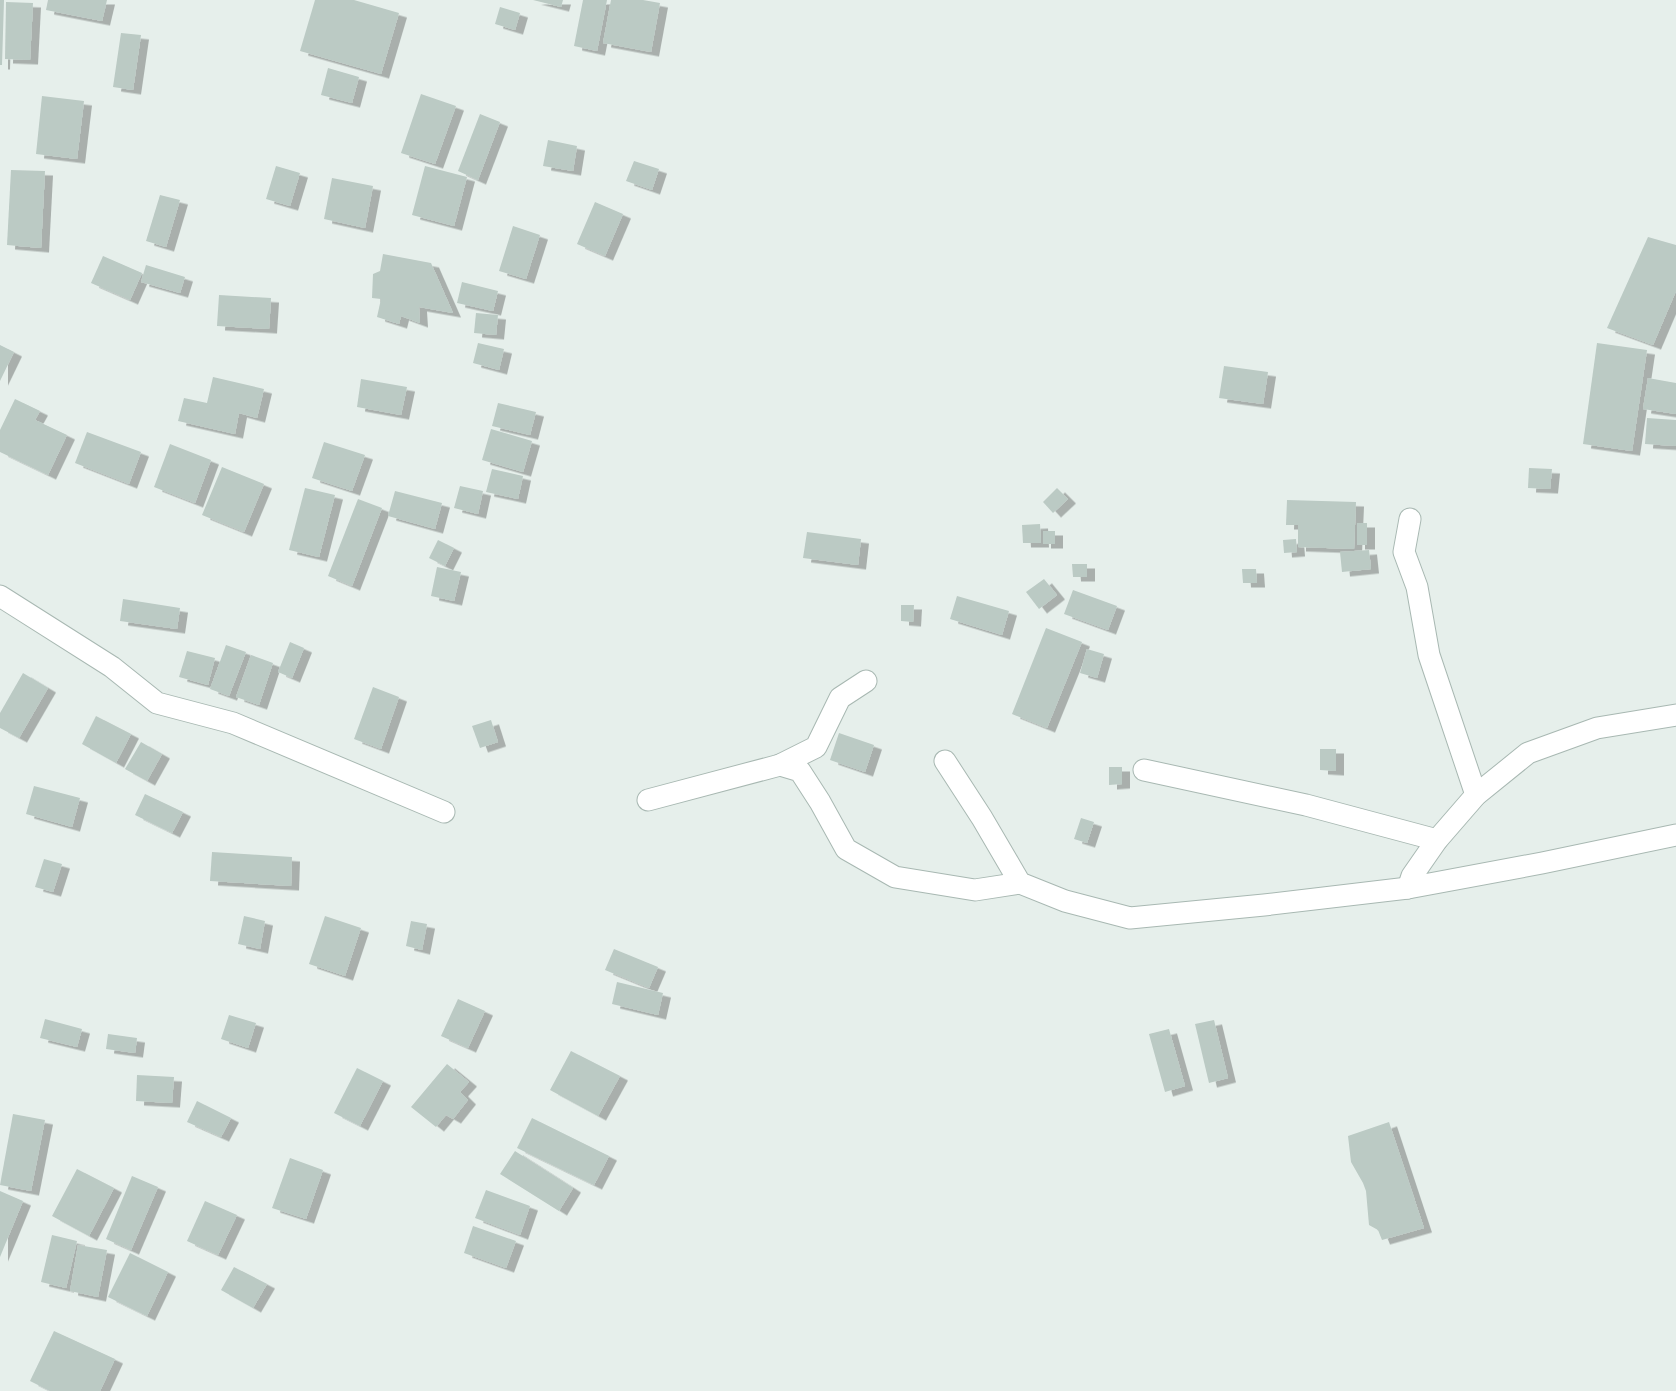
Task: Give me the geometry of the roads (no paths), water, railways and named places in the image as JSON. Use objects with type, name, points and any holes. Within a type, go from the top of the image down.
[{"type":"street","points":[[1410,519],[1404,552],[1416,587],[1429,655],[1476,795]]},
{"type":"street","points":[[0,596],[112,667],[157,703],[233,723],[444,812]]},
{"type":"street","points":[[648,800],[780,765],[816,747],[840,698],[866,681]]},
{"type":"street","points":[[1408,888],[1412,876],[1437,840],[1476,795],[1528,753],[1597,728],[1676,715]]},
{"type":"street","points":[[945,761],[1020,883]]},
{"type":"street","points":[[780,765],[800,771],[846,849],[895,877],[975,890],[1020,883],[1065,901],[1130,918],[1408,888],[1676,835]]},
{"type":"street","points":[[1144,770],[1306,805],[1437,840]]}]
